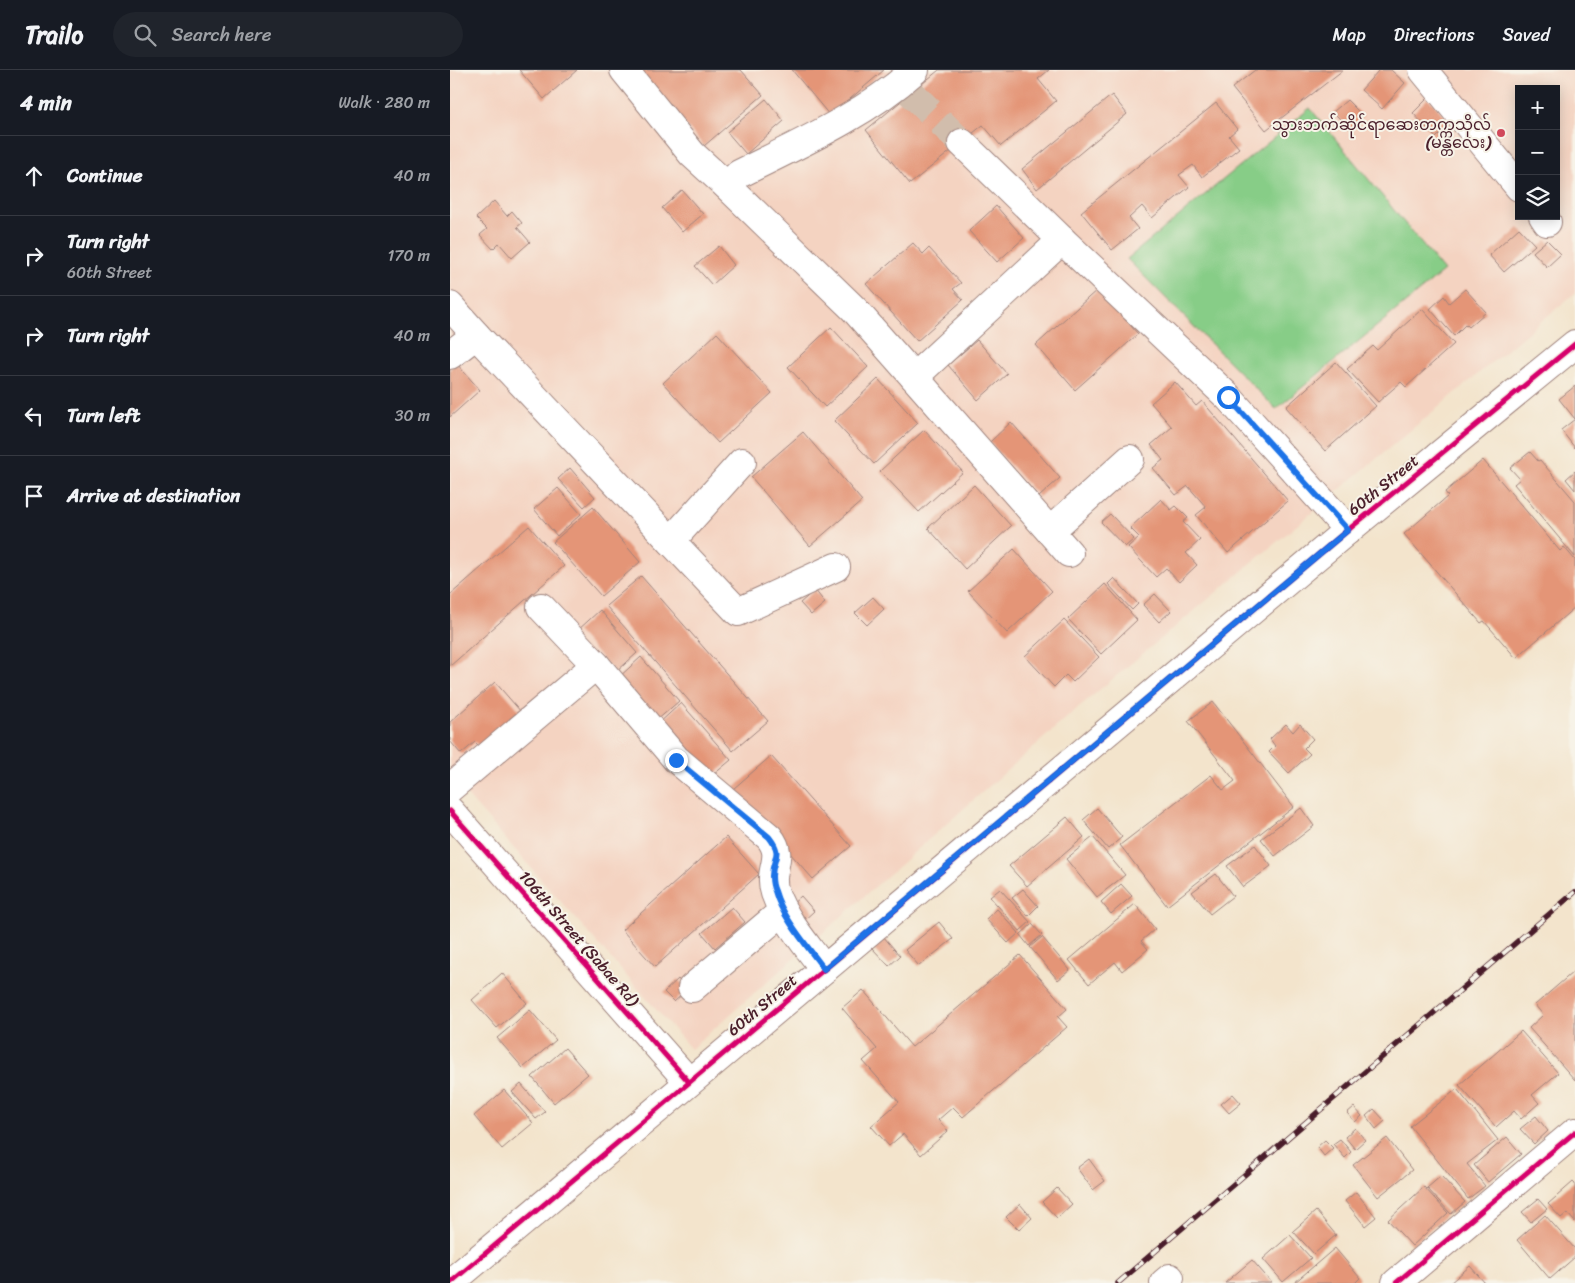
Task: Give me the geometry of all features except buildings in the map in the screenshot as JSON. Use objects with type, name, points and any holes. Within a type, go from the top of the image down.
[{"type":"street","points":[[624,70],[692,154],[854,309],[1069,553]]},
{"type":"street","points":[[1422,70],[1515,182]]},
{"type":"street","points":[[727,186],[739,174],[832,128],[909,82]]},
{"type":"street","points":[[962,143],[1228,397],[1348,530]]},
{"type":"street","points":[[914,377],[1062,240]]},
{"type":"street","points":[[450,306],[738,612],[836,568]]},
{"type":"street","points":[[450,355],[476,335]]},
{"type":"street","name":"60th Street","points":[[450,1283],[1348,530],[1575,344]]},
{"type":"street","points":[[1050,531],[1130,459]]},
{"type":"street","points":[[671,541],[742,462]]},
{"type":"street","points":[[541,606],[596,665],[676,760],[775,844],[778,853],[772,876],[775,892],[784,912],[824,969]]},
{"type":"street","points":[[450,788],[596,665]]},
{"type":"street","name":"106th Street (Sabae Rd)","points":[[450,811],[689,1082]]},
{"type":"street","points":[[692,988],[784,912]]},
{"type":"street","points":[[1396,1283],[1575,1132]]},
{"type":"shaded area","points":[[450,70],[1575,70],[1575,293],[1079,707],[691,1049],[450,776]]},
{"type":"green space","points":[[1310,108],[1444,271],[1276,409],[1127,259]]},
{"type":"tunnel","points":[[910,92],[962,143]]},
{"type":"railway","points":[[1118,1283],[1575,892]]},
{"type":"cycle path","points":[[450,1283],[1348,530],[1575,344]]},
{"type":"cycle path","points":[[450,811],[689,1082]]},
{"type":"cycle path","points":[[1396,1283],[1575,1132]]},
{"type":"place","name":"သွားဘက်ဆိုင်ရာဆေးတက္ကသိုလ် (မန္တလေး)","points":[[1501,133]]},
{"type":"route","points":[[676,760],[775,844],[778,853],[772,876],[775,892],[784,912],[824,969],[1348,530],[1228,397]]}]
